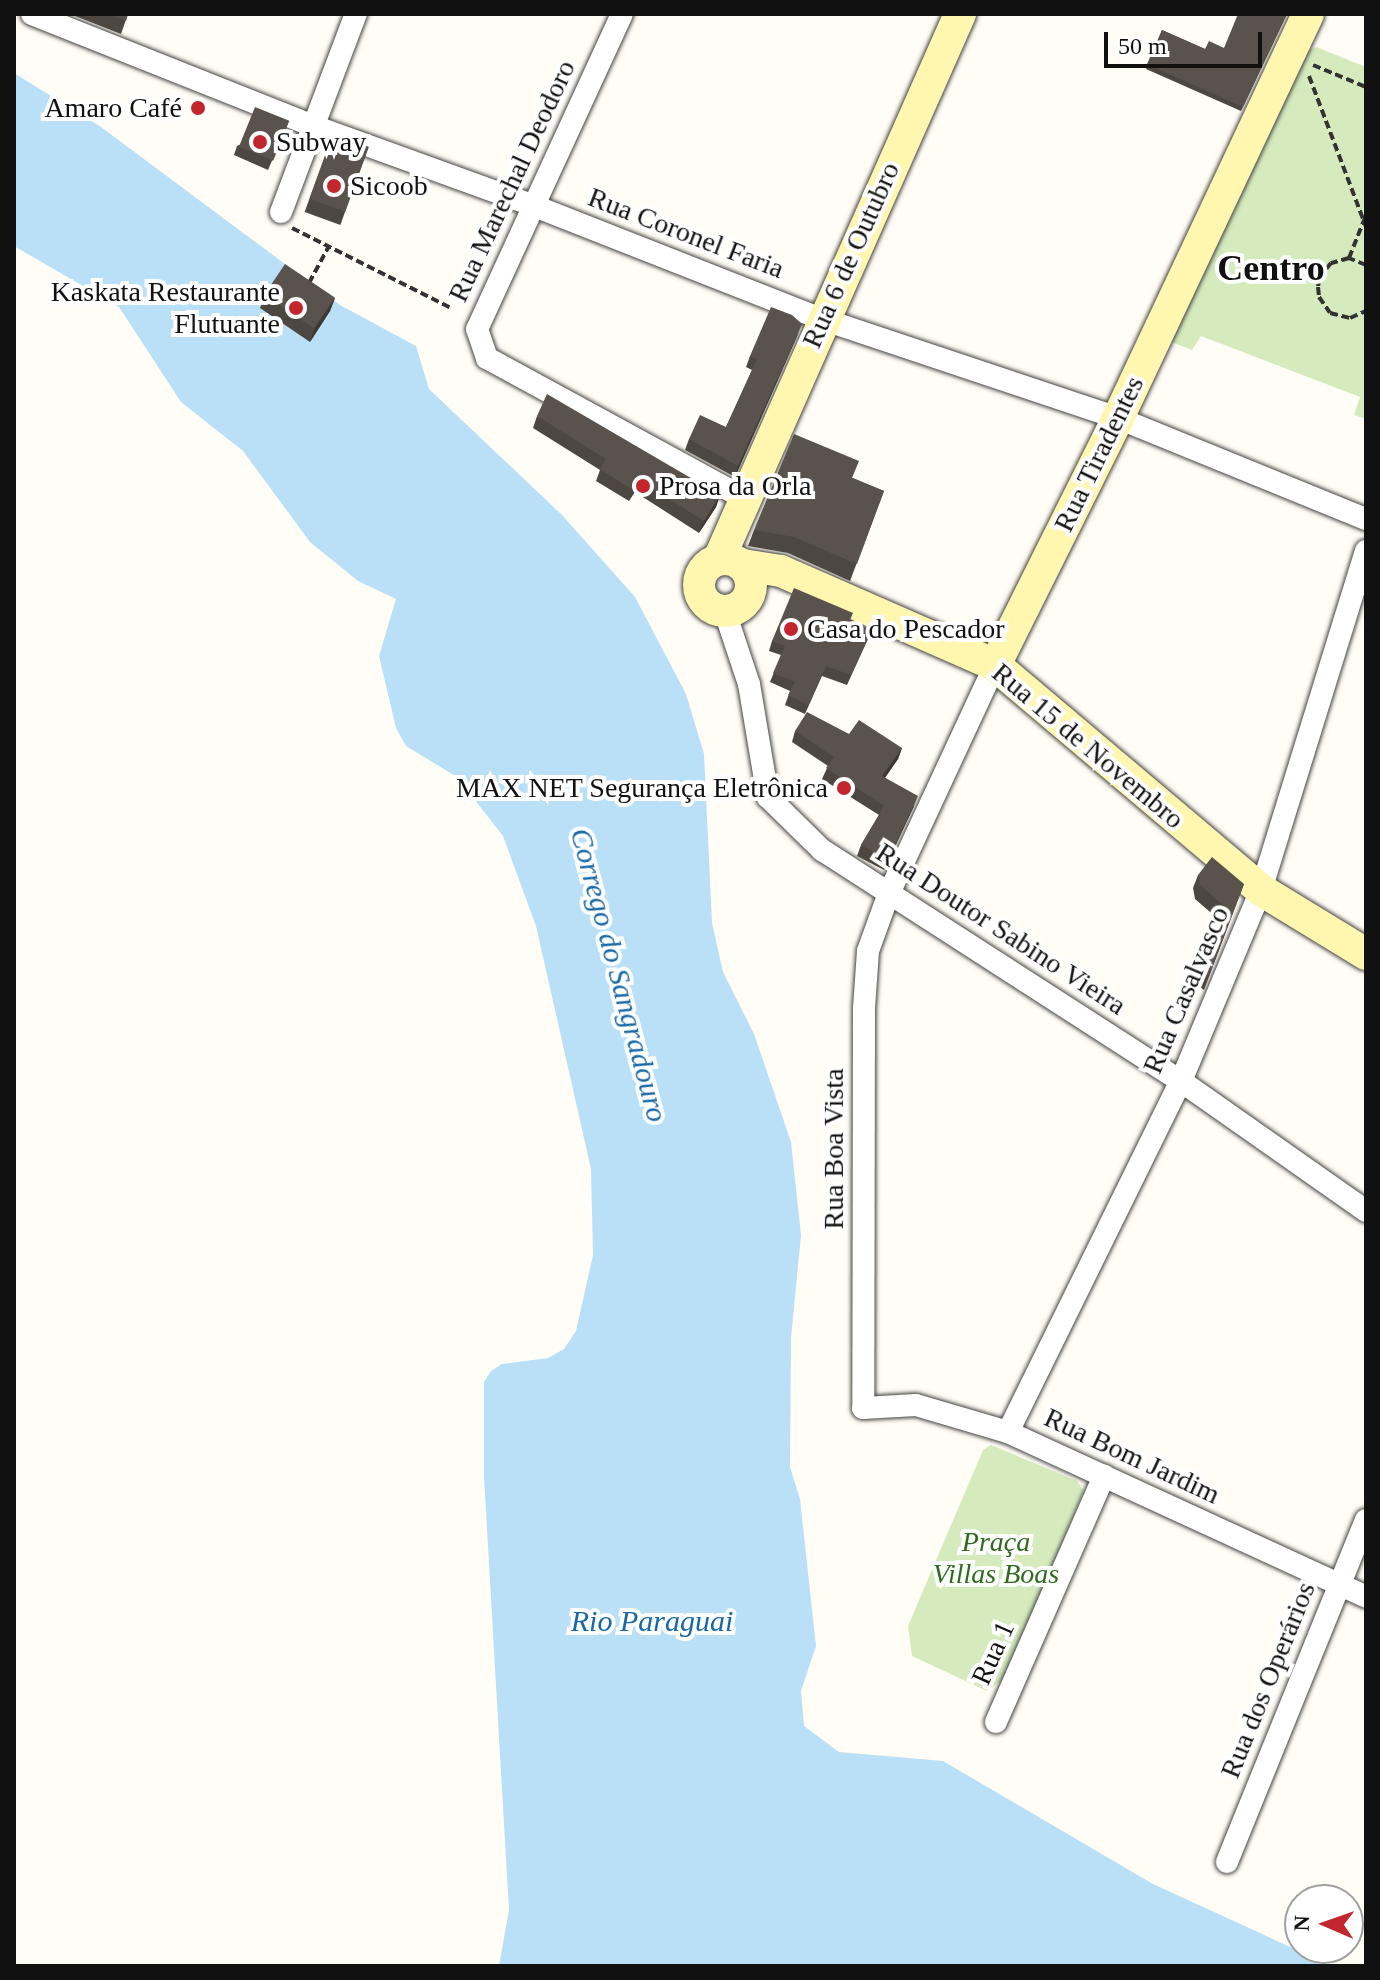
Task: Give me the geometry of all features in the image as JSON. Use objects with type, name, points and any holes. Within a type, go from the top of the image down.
[{"type":"street","name":"Rua Coronel Faria","points":[[32,14],[311,125],[532,205],[822,319],[1118,418],[1366,519]]},
{"type":"street","points":[[281,212],[311,125],[356,14]]},
{"type":"street","name":"Rua Marechal Deodoro","points":[[622,14],[477,329],[487,358],[744,498]]},
{"type":"street","name":"Rua 6 de Outubro","points":[[731,562],[744,498],[960,14]]},
{"type":"street","name":"Rua Tiradentes","points":[[889,893],[995,665],[1118,418],[1308,14]]},
{"type":"street","name":"Rua Casalvasco","points":[[1008,1432],[1181,1081],[1261,890],[1366,551]]},
{"type":"street","points":[[731,562],[752,581],[748,599],[742,606],[725,612],[708,605],[700,591],[701,575],[731,562]]},
{"type":"street","name":"Rua 15 de Novembro","points":[[731,562],[781,571],[995,665],[1261,890],[1366,954]]},
{"type":"street","name":"Rua Doutor Sabino Vieira","points":[[725,612],[749,684],[768,797],[822,850],[1181,1081],[1366,1211]]},
{"type":"street","name":"Rua Boa Vista","points":[[863,1408],[864,1008],[868,951],[889,893]]},
{"type":"street","name":"Rua Bom Jardim","points":[[863,1408],[916,1405],[1008,1432],[1366,1597]]},
{"type":"street","name":"Rua 1","points":[[996,1722],[1104,1476]]},
{"type":"street","name":"Rua dos Operários","points":[[1227,1862],[1366,1520]]},
{"type":"path","points":[[1366,87],[1303,61],[1366,227]]},
{"type":"path","points":[[281,212],[282,223],[451,308]]},
{"type":"path","points":[[1349,258],[1364,216]]},
{"type":"path","points":[[303,293],[329,246]]},
{"type":"path","points":[[1366,265],[1349,258],[1340,259],[1324,269],[1319,278],[1319,297],[1330,313],[1350,318],[1366,311]]},
{"type":"green space","points":[[1316,47],[1366,67],[1366,419],[1354,415],[1360,397],[1201,336],[1192,350],[1169,341],[1308,51]]},
{"type":"green space","name":"Praça Villas Boas","points":[[991,1445],[1077,1481],[1084,1491],[1004,1679],[987,1691],[912,1656],[908,1626],[983,1450]]},
{"type":"water","name":"Rio Paraguai","points":[[14,73],[101,127],[340,305],[416,346],[429,389],[562,515],[635,597],[686,694],[704,754],[712,923],[723,972],[754,1034],[791,1142],[801,1235],[791,1338],[790,1467],[800,1499],[816,1646],[801,1691],[804,1726],[839,1752],[943,1761],[1153,1884],[1284,1944],[1284,1964],[1322,1966],[499,1966],[509,1910],[484,1477],[484,1382],[491,1371],[502,1364],[548,1358],[564,1349],[576,1331],[593,1255],[591,1169],[536,926],[503,836],[457,777],[406,746],[396,728],[379,656],[396,599],[358,581],[310,542],[243,451],[181,402],[119,307],[14,246]]},
{"type":"building","points":[[108,14],[128,14],[126,21]]},
{"type":"building","points":[[1238,14],[1287,14],[1243,107],[1147,64],[1162,30],[1205,49],[1209,41],[1224,48]]},
{"type":"building","name":"Subway","points":[[255,107],[289,121],[273,161],[239,147]]},
{"type":"building","name":"Sicoob","points":[[333,134],[369,147],[345,212],[309,199]]},
{"type":"building","points":[[285,264],[335,298],[314,328],[264,295]]},
{"type":"building","points":[[771,307],[792,315],[802,324],[738,466],[689,439],[700,415],[726,427],[757,359],[750,356]]},
{"type":"building","points":[[547,394],[720,495],[704,521],[639,480],[633,490],[600,469],[606,459],[537,416]]},
{"type":"building","points":[[794,434],[859,461],[852,478],[884,491],[857,564],[794,537],[754,530]]},
{"type":"building","points":[[794,588],[853,613],[850,620],[871,630],[851,675],[826,666],[808,705],[788,695],[795,682],[773,673],[785,646],[772,641]]},
{"type":"building","points":[[807,712],[849,734],[859,720],[902,748],[882,776],[918,796],[888,860],[861,845],[884,806],[826,768],[834,757],[795,731]]},
{"type":"building","points":[[1212,857],[1244,884],[1209,976],[1193,965],[1223,905],[1200,885],[1198,875]]},
{"type":"place","name":"Amaro Café","points":[[198,108]]},
{"type":"place","name":"Subway","points":[[260,142]]},
{"type":"place","name":"Sicoob","points":[[334,186]]},
{"type":"place","name":"Kaskata Restaurante Flutuante","points":[[296,308]]},
{"type":"place","name":"Prosa da Orla","points":[[643,486]]},
{"type":"place","name":"Casa do Pescador","points":[[791,629]]},
{"type":"place","name":"MAX NET Segurança Eletrônica","points":[[844,788]]},
{"type":"district","name":"Centro","points":[[1271,269]]},
{"type":"water label","name":"Corrego do Sangradouro","points":[[619,975]]}]
